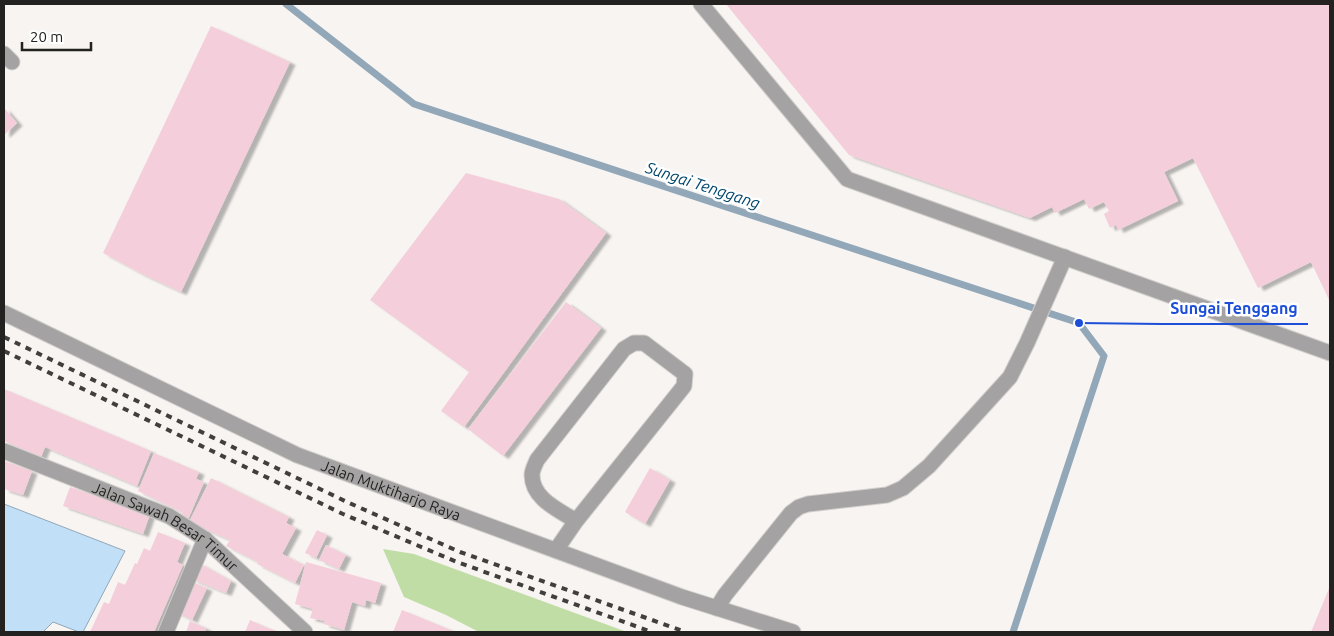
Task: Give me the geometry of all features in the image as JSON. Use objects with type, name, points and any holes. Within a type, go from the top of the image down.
[{"type":"street","points":[[701,4],[847,179],[1330,353]]},
{"type":"street","points":[[716,608],[785,520],[799,507],[808,504],[887,495],[903,488],[929,466],[1010,377],[1027,343],[1064,257]]},
{"type":"street","name":"Jalan Muktiharjo Raya","points":[[4,313],[297,454],[682,597],[793,632]]},
{"type":"street","points":[[556,550],[576,521],[684,386],[685,374],[644,342],[634,343],[624,349],[537,460],[532,474],[534,486],[543,500],[576,521]]},
{"type":"street","name":"Jalan Sawah Besar Timur","points":[[4,451],[169,516],[205,539],[305,632]]},
{"type":"street","points":[[166,632],[205,539]]},
{"type":"green space","points":[[383,549],[414,554],[627,632],[479,632],[404,597]]},
{"type":"water","points":[[4,504],[125,551],[83,632],[53,622],[43,632],[4,632]]},
{"type":"building","points":[[726,4],[1330,4],[1330,302],[1311,262],[1258,288],[1193,158],[1164,172],[1178,201],[1118,230],[1116,225],[1110,228],[1104,214],[1109,211],[1104,202],[1089,209],[1084,199],[1055,213],[1052,207],[1030,218],[849,155]]},
{"type":"building","points":[[211,26],[290,62],[181,292],[103,253]]},
{"type":"building","points":[[4,108],[17,123],[4,135]]},
{"type":"building","points":[[466,173],[559,199],[606,233],[464,427],[441,411],[469,372],[370,300]]},
{"type":"building","points":[[566,302],[601,328],[503,456],[468,429]]},
{"type":"building","points":[[4,389],[151,451],[137,486],[45,447],[41,457],[4,441]]},
{"type":"building","points":[[154,453],[199,472],[196,479],[204,482],[187,522],[179,519],[182,512],[138,491]]},
{"type":"building","points":[[4,461],[32,471],[23,495],[4,489]]},
{"type":"building","points":[[650,468],[670,480],[645,524],[625,512]]},
{"type":"building","points":[[211,478],[289,517],[286,523],[296,528],[282,554],[304,565],[295,583],[226,546],[230,540],[189,522]]},
{"type":"building","points":[[70,487],[150,514],[143,534],[63,506]]},
{"type":"building","points":[[317,530],[327,535],[316,558],[305,553]]},
{"type":"building","points":[[158,532],[185,543],[177,562],[183,565],[154,632],[90,632],[104,602],[109,604],[118,582],[125,585],[144,548],[150,551]]},
{"type":"building","points":[[326,545],[346,555],[339,569],[319,560]]},
{"type":"building","points":[[306,562],[381,583],[375,603],[366,600],[365,606],[352,602],[344,630],[324,624],[325,621],[310,618],[313,609],[295,604]]},
{"type":"building","points":[[199,563],[231,581],[226,593],[192,579]]},
{"type":"building","points":[[190,581],[207,588],[192,620],[176,612]]},
{"type":"building","points":[[1330,586],[1330,632],[1311,632]]},
{"type":"building","points":[[402,610],[451,630],[450,632],[393,632]]},
{"type":"building","points":[[250,620],[263,626],[279,632],[245,632]]},
{"type":"building","points":[[190,621],[206,628],[205,632],[186,632]]},
{"type":"waterway","name":"Sungai Tenggang","points":[[286,4],[414,104],[1079,323],[1104,356],[1013,632]]},
{"type":"railway","points":[[4,337],[347,502],[460,552],[686,632]]},
{"type":"railway","points":[[4,351],[343,514],[457,562],[652,632]]},
{"type":"place","name":"Sungai Tenggang","points":[[1079,323]]}]
